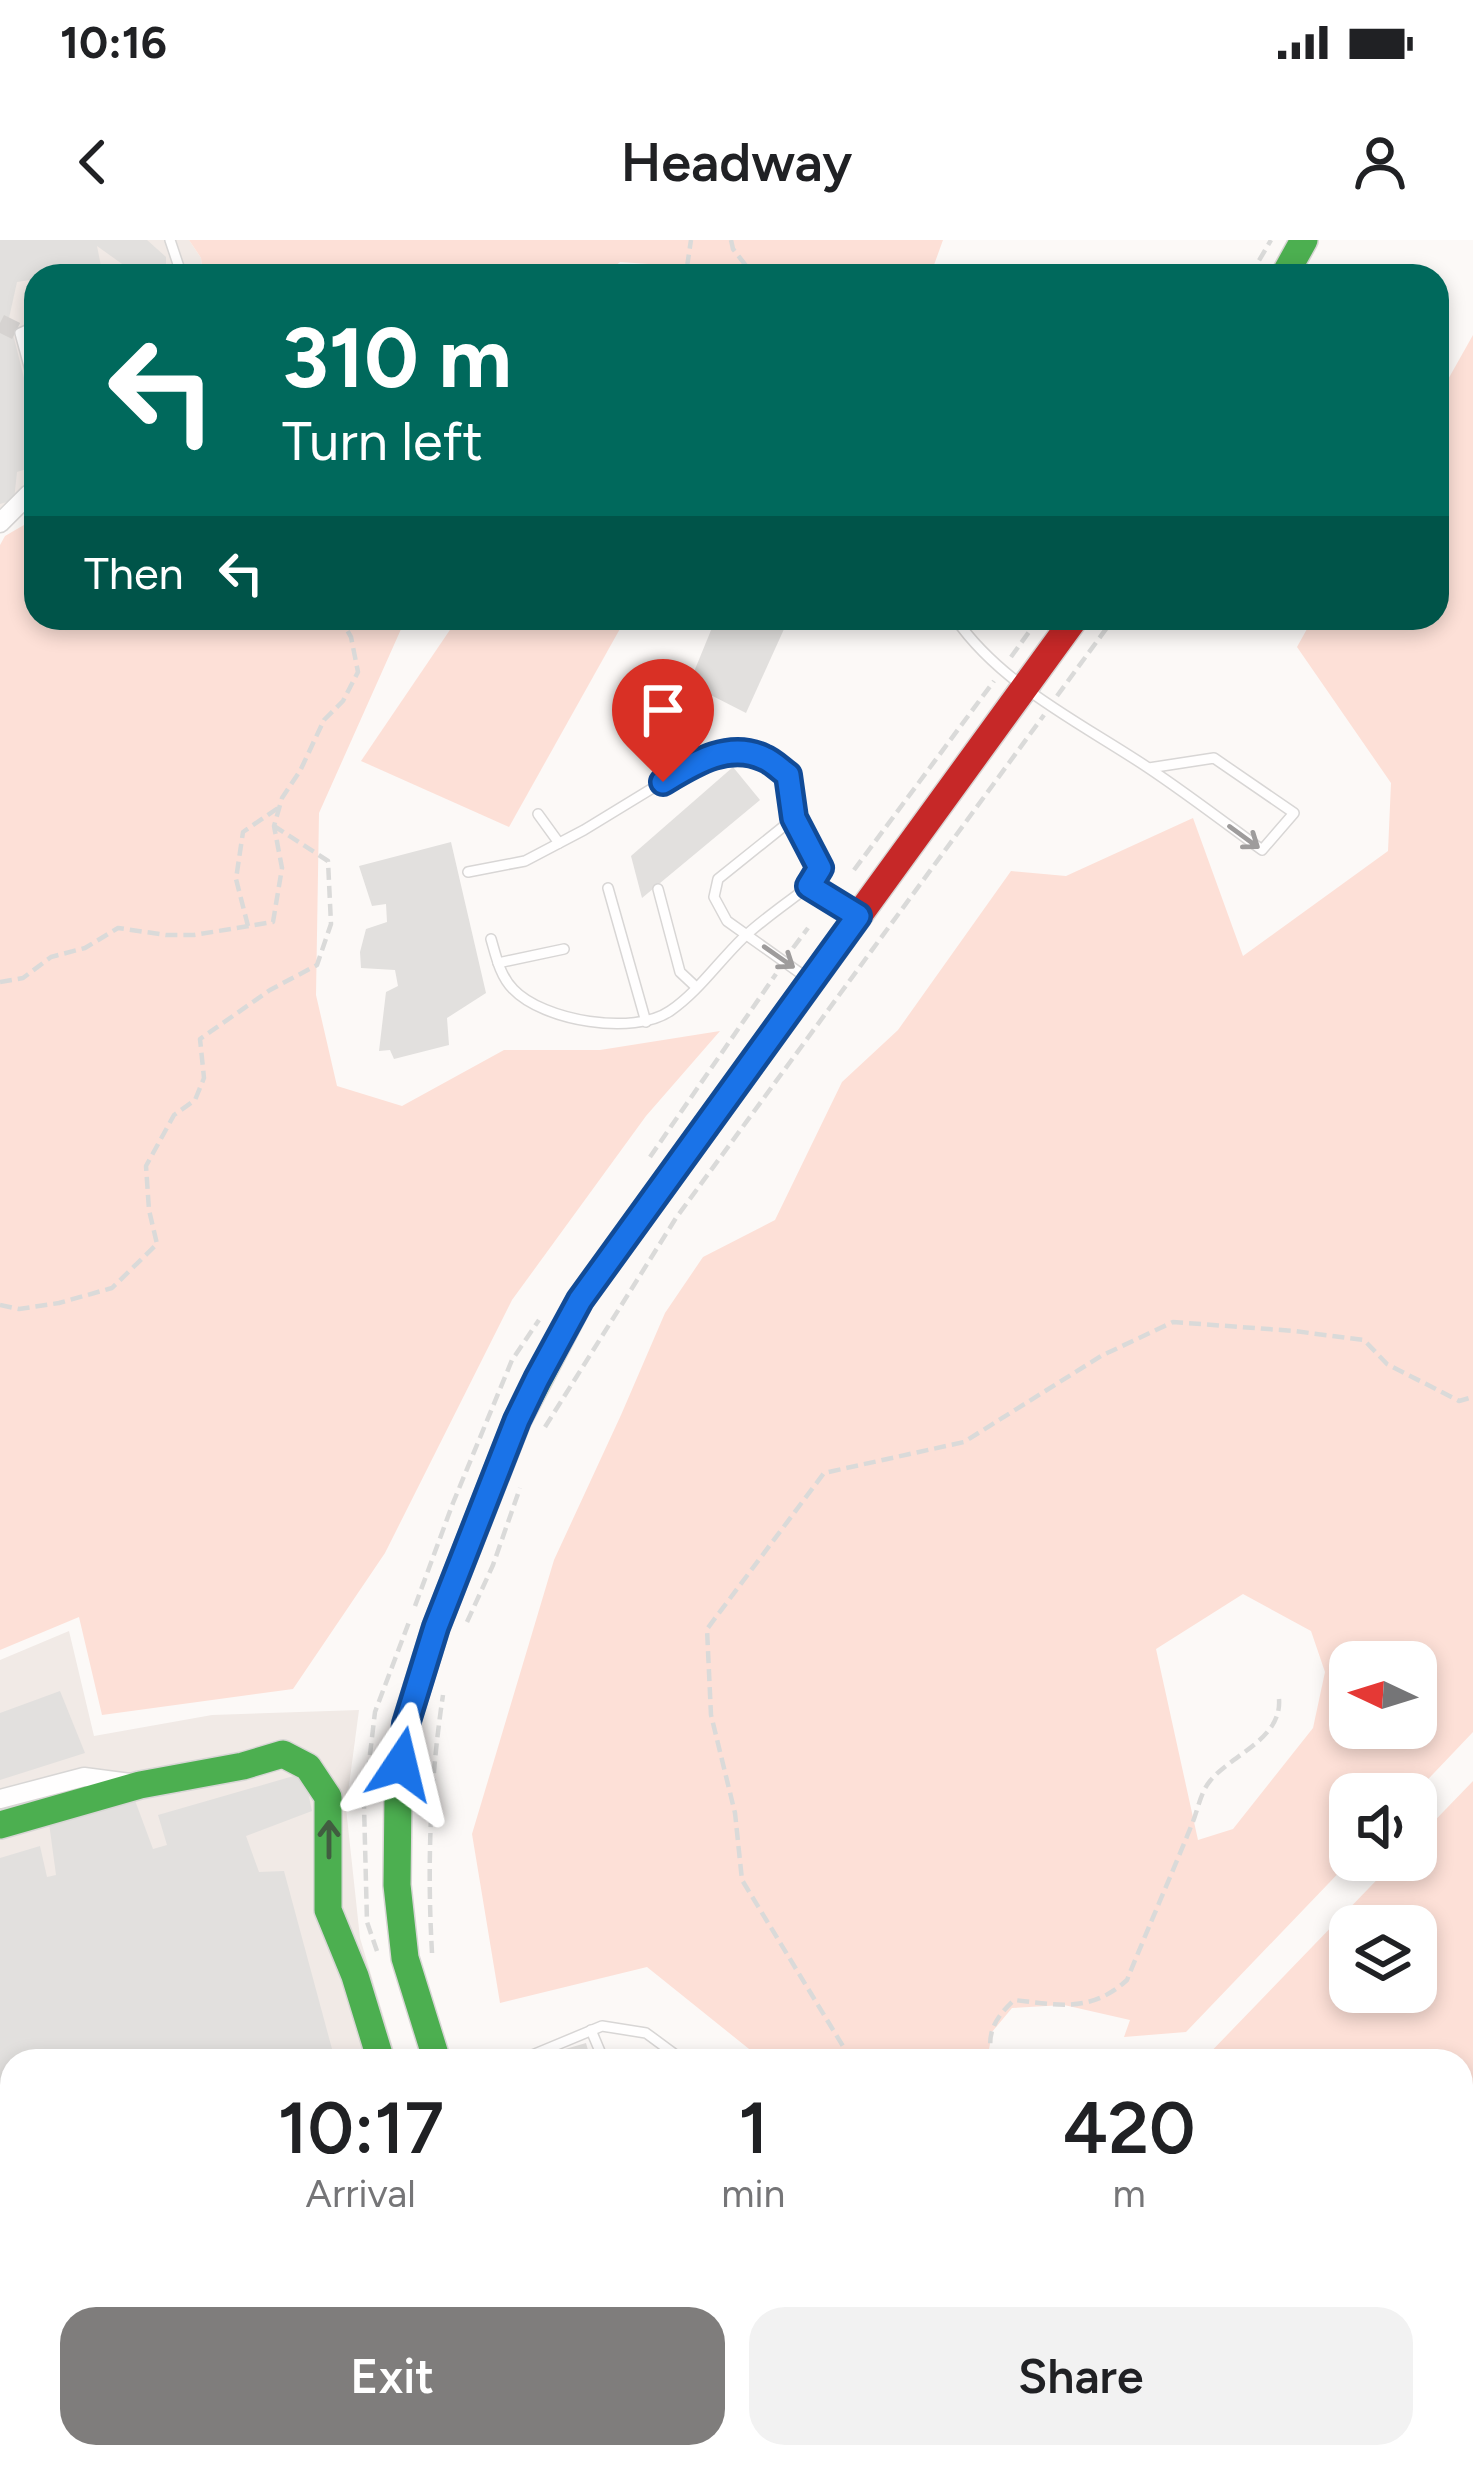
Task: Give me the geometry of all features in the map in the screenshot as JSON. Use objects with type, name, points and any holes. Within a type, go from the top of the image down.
[{"type":"main road","points":[[433,2049],[405,1958],[396,1857],[406,1724],[436,1627],[517,1420],[580,1300],[1066,630]]},
{"type":"main road","points":[[0,1825],[140,1785],[283,1754],[308,1767],[328,1797],[328,1910],[377,2049]]},
{"type":"street","points":[[0,523],[24,500]]},
{"type":"street","points":[[0,1799],[84,1777],[140,1785]]},
{"type":"lane","points":[[963,630],[1024,688],[1149,768],[1262,850],[1294,813],[1214,758],[1149,768]]},
{"type":"lane","points":[[468,872],[525,861],[702,758],[741,751],[764,758],[788,775],[794,818],[820,868],[809,886],[746,935],[670,1012],[646,1022],[613,1024],[563,1017],[525,1000],[509,986],[491,939]]},
{"type":"lane","points":[[538,814],[559,843]]},
{"type":"lane","points":[[794,818],[718,879],[714,897],[728,921],[811,981]]},
{"type":"lane","points":[[809,886],[858,916]]},
{"type":"lane","points":[[608,888],[646,1022]]},
{"type":"lane","points":[[658,890],[680,972],[696,987]]},
{"type":"lane","points":[[498,963],[565,949]]},
{"type":"lane","points":[[546,2049],[602,2026],[646,2032],[668,2049]]},
{"type":"lane","points":[[591,2030],[599,2049]]},
{"type":"path","points":[[0,982],[23,978],[50,957],[85,948],[118,928],[194,935],[273,922],[282,868],[274,826],[324,720],[343,701],[358,672],[347,630]]},
{"type":"path","points":[[854,870],[1031,630]]},
{"type":"path","points":[[537,1440],[676,1218],[1105,630]]},
{"type":"path","points":[[248,926],[236,879],[243,832],[280,806]]},
{"type":"path","points":[[0,1305],[39,1306],[112,1288],[157,1244],[146,1166],[175,1115],[195,1100],[204,1078],[200,1039],[270,990],[317,965],[332,924],[328,861],[274,826]]},
{"type":"path","points":[[794,948],[808,928]]},
{"type":"path","points":[[845,2049],[742,1880],[735,1813],[711,1715],[707,1629],[824,1473],[964,1442],[1101,1356],[1173,1322],[1364,1340],[1387,1364],[1459,1401],[1473,1397]]},
{"type":"path","points":[[465,1626],[522,1482]]},
{"type":"path","points":[[432,1953],[428,1882],[433,1760],[443,1690]]},
{"type":"path","points":[[989,2049],[994,2018],[1014,2000],[1070,2006],[1109,1996],[1127,1980],[1205,1787],[1276,1724],[1279,1699]]},
{"type":"shaded area","points":[[0,240],[189,240],[202,264],[24,264],[24,504],[0,516]]},
{"type":"shaded area","points":[[189,240],[943,240],[934,264],[202,264]]},
{"type":"shaded area","points":[[1473,335],[1473,1732],[1434,1773],[1329,1773],[1331,1881],[1186,2032],[1124,2037],[1130,2020],[1064,2005],[1012,2008],[992,2032],[989,2049],[749,2049],[647,1967],[500,2003],[472,1834],[554,1560],[665,1313],[703,1257],[775,1220],[842,1082],[898,1030],[1011,871],[1066,876],[1193,818],[1243,956],[1388,851],[1391,783],[1297,647],[1306,630],[1449,630],[1449,378]],"holes":[[[1243,1594],[1311,1631],[1325,1672],[1313,1728],[1233,1829],[1198,1840],[1156,1649]]]},
{"type":"shaded area","points":[[24,525],[24,630],[401,630],[319,813],[316,995],[337,1086],[402,1106],[504,1050],[600,1050],[720,1031],[646,1116],[512,1300],[385,1553],[293,1689],[102,1715],[79,1617],[0,1650],[0,545],[5,536]]},
{"type":"shaded area","points":[[450,630],[619,630],[509,827],[361,761]]},
{"type":"shaded area","points":[[69,1631],[94,1736],[212,1715],[359,1710],[346,1808],[360,1938],[393,2049],[0,2049],[0,1660]]},
{"type":"shaded area","points":[[1473,1781],[1473,2049],[1214,2049],[1329,1929],[1329,2013],[1437,2013],[1437,1905],[1353,1905],[1376,1881],[1437,1881],[1437,1818]]},
{"type":"building","points":[[0,240],[147,240],[166,257],[166,264],[122,264],[97,246],[101,264],[24,264],[24,281],[17,282],[9,318],[24,378],[24,470],[17,472],[14,500],[0,504]]},
{"type":"building","points":[[711,630],[784,630],[746,713],[689,684]]},
{"type":"building","points":[[733,767],[760,800],[642,898],[631,856]]},
{"type":"building","points":[[451,842],[486,993],[447,1018],[449,1045],[394,1059],[390,1050],[379,1051],[386,992],[398,986],[395,970],[361,968],[360,952],[366,929],[387,922],[386,904],[372,906],[359,866]]},
{"type":"building","points":[[60,1691],[85,1753],[0,1780],[0,1713]]},
{"type":"building","points":[[304,1773],[312,1811],[246,1836],[259,1872],[284,1871],[332,2049],[0,2049],[0,1858],[40,1846],[47,1877],[56,1875],[49,1823],[133,1795],[153,1849],[167,1845],[158,1815]]},
{"type":"tunnel","points":[[0,323],[20,333]]},
{"type":"traffic: fast","points":[[1291,264],[1304,240]]},
{"type":"traffic: fast","points":[[433,2049],[405,1958],[397,1885],[398,1794],[406,1723],[436,1627],[517,1421],[580,1300],[843,937]]},
{"type":"traffic: fast","points":[[0,1825],[140,1785],[283,1754],[308,1767],[328,1797],[328,1910],[377,2049]]},
{"type":"traffic: jam","points":[[843,937],[1066,630]]},
{"type":"route","points":[[401,1764],[406,1724],[436,1627],[537,1379],[580,1300],[858,916],[809,886],[820,868],[794,818],[788,775],[764,758],[741,751],[702,758],[663,782]]}]
